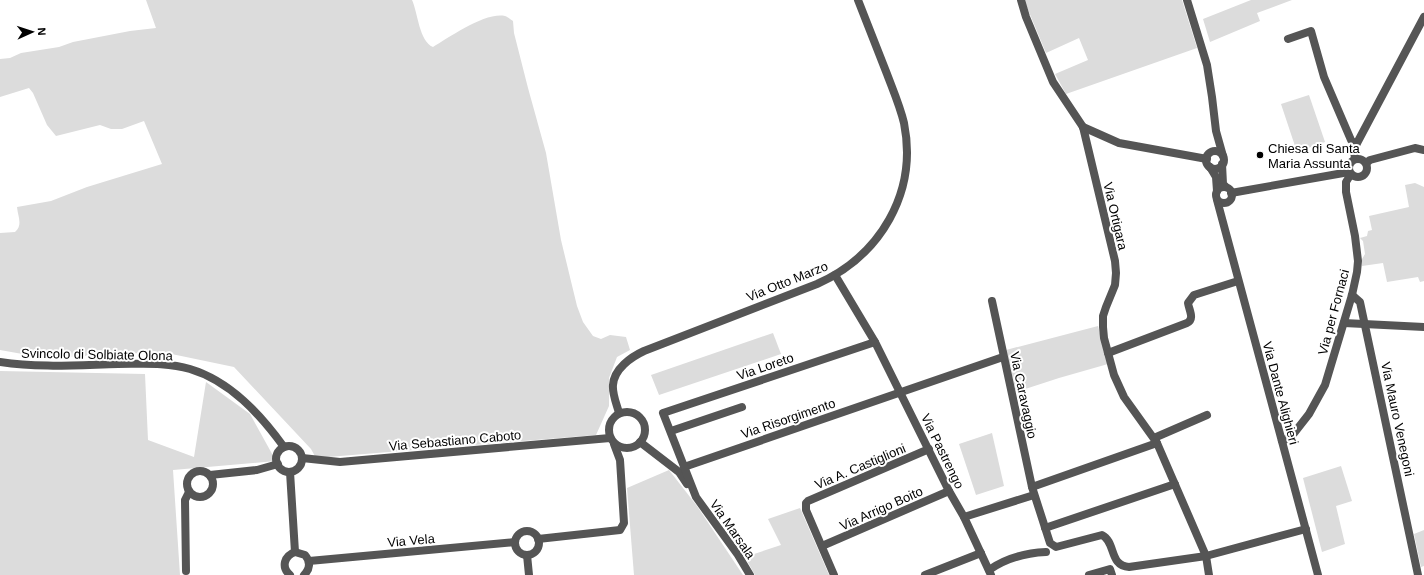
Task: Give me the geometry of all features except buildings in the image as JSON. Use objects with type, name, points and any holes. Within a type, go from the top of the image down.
[{"type":"street","name":"Via Otto Marzo","points":[[619,413],[613,384],[621,369],[637,354],[817,284],[835,275],[863,254],[884,229],[898,199],[906,167],[906,145],[901,112],[858,0]]},
{"type":"street","name":"Via Ortigara","points":[[1020,0],[1053,82],[1083,127],[1115,261],[1115,285],[1103,316],[1104,338],[1114,375],[1124,397],[1155,440],[1206,556],[1210,575]]},
{"type":"street","points":[[1187,0],[1207,65],[1216,131],[1223,160]]},
{"type":"street","name":"Via per Fornaci","points":[[1282,441],[1291,437],[1309,414],[1321,394],[1330,374],[1358,272],[1355,236],[1346,192],[1346,182],[1350,173],[1349,165],[1350,162],[1356,158],[1354,150],[1356,145],[1424,17]]},
{"type":"street","points":[[1288,40],[1312,31],[1324,77],[1351,140],[1356,145]]},
{"type":"street","points":[[1083,127],[1119,144],[1209,155],[1217,151],[1222,154],[1223,184],[1229,194],[1223,217]]},
{"type":"street","points":[[1209,155],[1215,143],[1216,131]]},
{"type":"street","points":[[1366,163],[1370,160],[1415,148],[1424,150]]},
{"type":"street","name":"Via Dante Alighieri","points":[[1209,155],[1210,167],[1216,177],[1217,196],[1238,281],[1318,575]]},
{"type":"street","points":[[1229,194],[1224,203],[1217,196],[1220,188],[1229,194],[1350,173],[1357,177],[1363,175],[1367,170],[1366,163],[1361,159],[1356,158]]},
{"type":"street","points":[[1210,167],[1216,168],[1223,160]]},
{"type":"street","name":"Via Pastrengo","points":[[835,275],[875,342],[949,491],[964,517],[990,572],[1017,556],[1046,552]]},
{"type":"street","points":[[1108,352],[1187,324],[1190,322],[1191,318],[1188,303],[1194,295],[1238,281]]},
{"type":"street","name":"Via Mauro Venegoni","points":[[1352,295],[1360,302],[1418,575]]},
{"type":"street","name":"Via Caravaggio","points":[[992,300],[1003,357],[1033,491],[1050,543],[1056,547],[1102,535],[1106,537],[1118,563],[1124,566],[1206,556]]},
{"type":"street","points":[[1344,323],[1424,326]]},
{"type":"street","name":"Via Loreto","points":[[663,413],[875,342]]},
{"type":"street","name":"Via Risorgimento","points":[[684,467],[1003,357]]},
{"type":"street","name":"Svincolo di Solbiate Olona","points":[[0,362],[36,366],[154,364],[190,369],[220,382],[234,393],[265,422],[284,447]]},
{"type":"street","points":[[671,431],[742,407]]},
{"type":"street","points":[[631,412],[637,415],[644,424],[644,437],[640,442],[630,448],[625,448],[612,441],[608,432],[610,421],[619,413],[631,412]]},
{"type":"street","name":"Via Marsala","points":[[663,413],[696,497]]},
{"type":"street","points":[[964,517],[1033,491],[1155,440],[1207,415]]},
{"type":"street","name":"Via Sebastiano Caboto","points":[[302,458],[340,462],[612,441]]},
{"type":"street","name":"Via Vela","points":[[309,561],[515,542],[518,535],[525,531],[533,533],[538,539],[620,530],[624,523],[620,460],[612,441]]},
{"type":"street","name":"Via Marsala","points":[[640,442],[679,472],[738,555],[750,575]]},
{"type":"street","points":[[288,446],[299,450],[302,458],[300,466],[294,471],[290,472],[283,470],[276,460],[278,453],[284,447],[288,446]]},
{"type":"street","name":"Via A. Castiglioni","points":[[834,575],[806,510],[805,505],[808,501],[929,449]]},
{"type":"street","points":[[210,475],[256,470],[278,464]]},
{"type":"street","points":[[186,571],[185,500],[189,492],[187,483],[190,475],[198,471],[207,472],[210,475],[214,483],[212,492],[209,495],[200,498],[189,492]]},
{"type":"street","points":[[290,472],[296,552]]},
{"type":"street","points":[[1045,528],[1175,484]]},
{"type":"street","name":"Via Arrigo Boito","points":[[822,546],[949,491]]},
{"type":"street","points":[[1206,556],[1306,529]]},
{"type":"street","points":[[515,542],[517,549],[523,554],[527,555],[536,550],[538,547],[538,539]]},
{"type":"street","points":[[290,575],[286,572],[284,563],[288,556],[296,552],[302,553],[308,558],[309,569],[304,575]]},
{"type":"street","points":[[925,575],[981,553]]},
{"type":"street","points":[[527,555],[529,575]]},
{"type":"street","points":[[1089,575],[1110,569],[1112,575]]},
{"type":"shaded area","points":[[146,0],[412,0],[422,33],[428,44],[433,47],[478,21],[497,16],[505,16],[513,21],[514,33],[546,153],[561,240],[577,306],[583,322],[593,336],[601,339],[610,335],[626,337],[630,350],[617,357],[609,378],[609,406],[596,435],[316,458],[311,449],[234,367],[162,352],[45,358],[0,350],[0,233],[15,232],[19,227],[17,207],[51,201],[87,187],[162,164],[144,121],[122,129],[111,129],[100,125],[56,136],[47,125],[33,93],[29,88],[0,97],[0,59],[10,58],[21,53],[59,47],[73,42],[130,31],[156,28]]},
{"type":"shaded area","points":[[1024,0],[1182,0],[1197,48],[1066,94],[1055,74],[1088,60],[1079,38],[1046,53]]},
{"type":"shaded area","points":[[1251,0],[1292,0],[1257,13],[1260,21],[1210,42],[1203,19]]},
{"type":"shaded area","points":[[1309,95],[1325,142],[1297,152],[1281,104]]},
{"type":"shaded area","points":[[1415,183],[1424,187],[1424,281],[1420,282],[1418,277],[1387,282],[1383,263],[1362,266],[1362,259],[1365,254],[1363,241],[1360,238],[1367,236],[1368,231],[1372,230],[1369,216],[1409,207],[1405,185]]},
{"type":"shaded area","points":[[1098,326],[1108,364],[1016,392],[1006,350]]},
{"type":"shaded area","points":[[773,333],[781,354],[659,395],[651,375]]},
{"type":"shaded area","points":[[0,371],[145,374],[148,440],[194,457],[206,382],[250,414],[276,461],[173,470],[180,575],[0,575]]},
{"type":"shaded area","points":[[992,433],[1004,486],[976,495],[959,444]]},
{"type":"shaded area","points":[[1341,466],[1352,501],[1336,506],[1345,544],[1322,552],[1303,478]]},
{"type":"shaded area","points":[[669,470],[697,506],[743,575],[634,575],[627,488]]},
{"type":"shaded area","points":[[800,508],[829,575],[755,575],[745,557],[781,545],[768,519]]},
{"type":"shaded area","points":[[1424,530],[1424,566],[1421,567],[1414,534]]},
{"type":"place","name":"Chiesa di Santa Maria Assunta","points":[[1260,155]]}]
